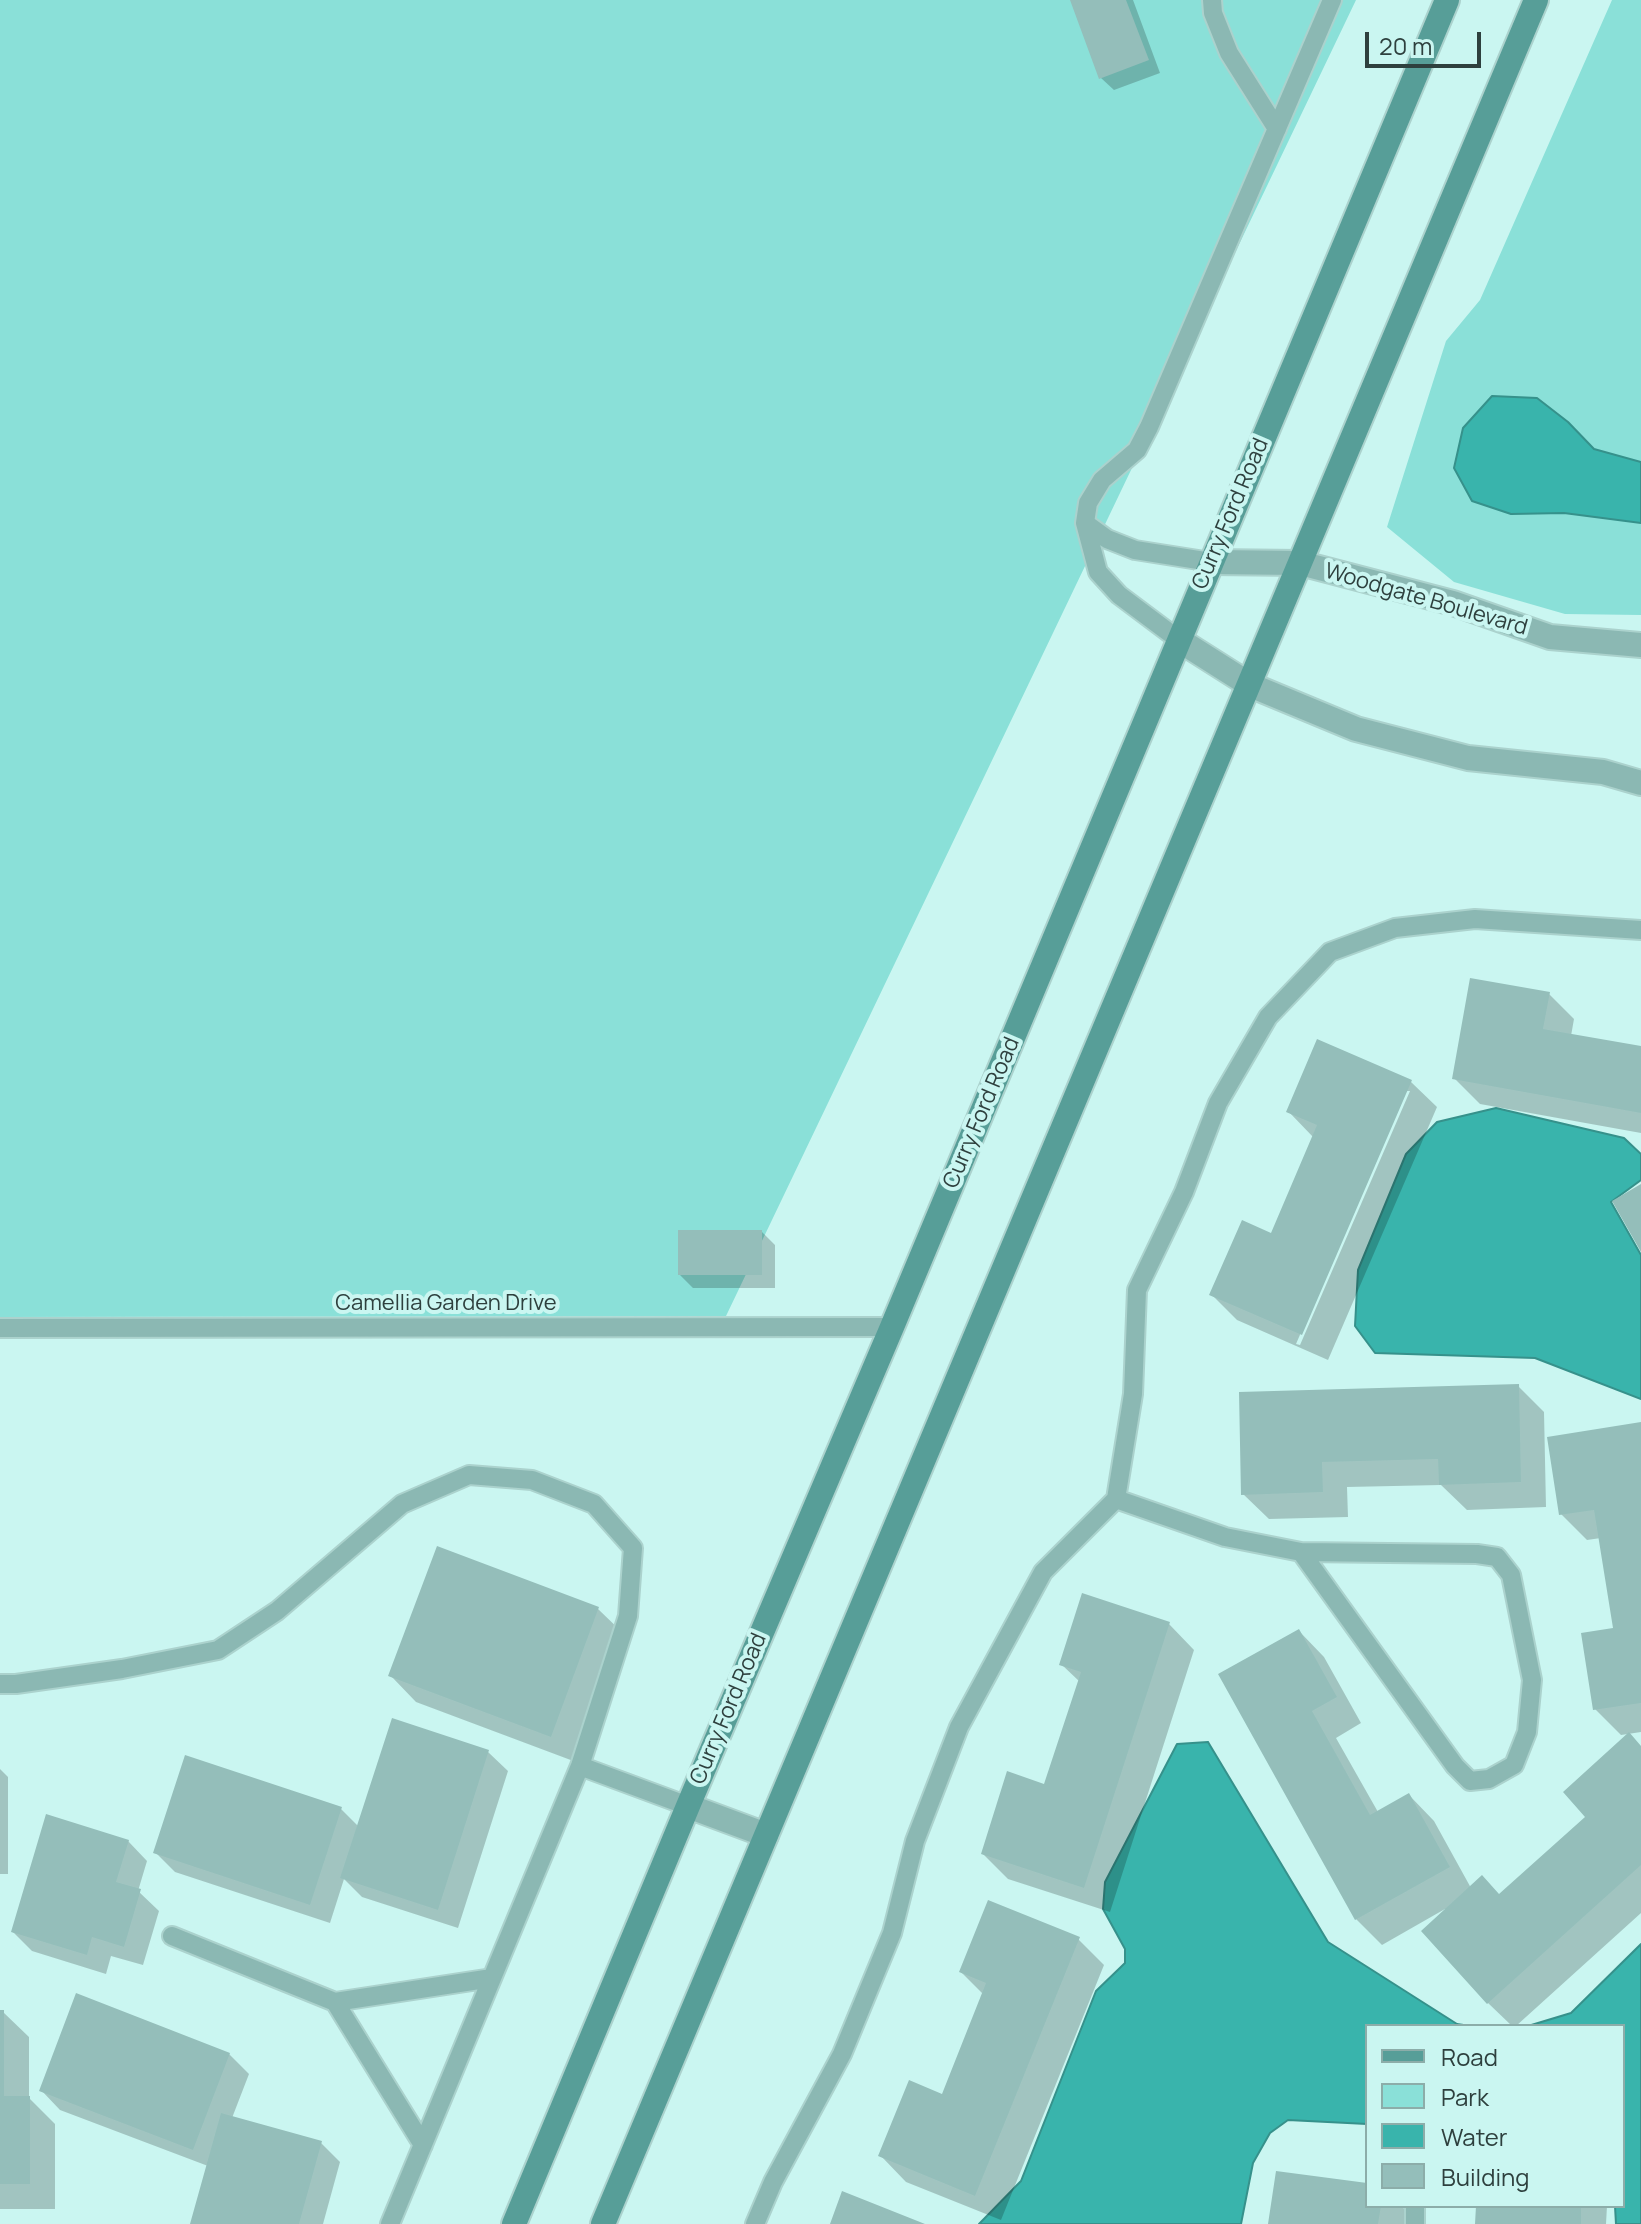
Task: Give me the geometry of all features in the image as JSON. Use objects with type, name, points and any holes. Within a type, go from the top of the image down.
[{"type":"main road","name":"Curry Ford Road","points":[[514,2224],[1447,0]]},
{"type":"main road","points":[[603,2224],[1536,0]]},
{"type":"street","name":"Woodgate Boulevard","points":[[1211,562],[1300,563],[1453,603],[1550,637],[1641,645]]},
{"type":"street","points":[[1179,640],[1250,685],[1356,729],[1468,758],[1603,772],[1641,783]]},
{"type":"street","points":[[688,1806],[766,1835]]},
{"type":"lane","points":[[1212,0],[1213,13],[1229,53],[1277,129]]},
{"type":"lane","points":[[1179,640],[1119,595],[1098,572],[1085,523],[1088,503],[1102,480],[1137,450],[1149,427],[1332,0]]},
{"type":"lane","points":[[1085,523],[1107,539],[1135,550],[1211,562]]},
{"type":"lane","points":[[755,2224],[773,2182],[842,2054],[892,1933],[915,1841],[959,1727],[1043,1572],[1116,1499],[1133,1394],[1137,1290],[1184,1192],[1218,1103],[1268,1017],[1330,952],[1395,928],[1475,919],[1641,930]]},
{"type":"lane","name":"Camellia Garden Drive","points":[[0,1328],[892,1327]]},
{"type":"lane","points":[[0,1684],[122,1669],[218,1650],[277,1611],[402,1504],[469,1475],[532,1480],[594,1504],[633,1548],[628,1616],[580,1766],[390,2224]]},
{"type":"lane","points":[[1116,1499],[1225,1537],[1301,1552],[1477,1554],[1497,1557],[1511,1575],[1532,1680],[1527,1732],[1514,1765],[1489,1779],[1470,1781],[1455,1766],[1301,1552]]},
{"type":"lane","points":[[580,1766],[688,1806]]},
{"type":"lane","points":[[172,1936],[335,2002],[492,1978]]},
{"type":"lane","points":[[335,2002],[423,2145]]},
{"type":"green space","points":[[0,0],[1356,0],[726,1316],[0,1317]]},
{"type":"green space","points":[[1612,0],[1641,0],[1641,615],[1565,614],[1454,582],[1387,527],[1446,341],[1480,300]]},
{"type":"water","points":[[1492,396],[1537,398],[1568,422],[1594,449],[1641,462],[1641,523],[1564,513],[1511,514],[1472,501],[1454,468],[1463,428]]},
{"type":"water","points":[[1496,1108],[1624,1138],[1641,1154],[1641,1180],[1611,1202],[1641,1255],[1641,1399],[1535,1358],[1375,1353],[1355,1326],[1358,1270],[1406,1154],[1437,1122]]},
{"type":"water","points":[[1208,1742],[1328,1942],[1457,2024],[1365,2024],[1365,2124],[1288,2120],[1270,2133],[1253,2163],[1241,2224],[979,2224],[1021,2181],[1096,1991],[1125,1963],[1125,1949],[1103,1909],[1105,1882],[1177,1744]]},
{"type":"water","points":[[1641,1944],[1641,2224],[1616,2224],[1615,2208],[1625,2208],[1625,2024],[1535,2024],[1571,2013]]},
{"type":"building","points":[[1070,0],[1126,0],[1149,60],[1099,79]]},
{"type":"building","points":[[1470,978],[1550,992],[1543,1029],[1641,1046],[1641,1113],[1452,1079]]},
{"type":"building","points":[[1317,1039],[1412,1080],[1302,1335],[1209,1295],[1242,1220],[1271,1233],[1317,1125],[1286,1112]]},
{"type":"building","points":[[1641,1184],[1641,1252],[1612,1201]]},
{"type":"building","points":[[678,1230],[762,1230],[762,1275],[678,1275]]},
{"type":"building","points":[[1519,1384],[1521,1482],[1439,1485],[1438,1459],[1322,1462],[1323,1492],[1241,1495],[1239,1392]]},
{"type":"building","points":[[1641,1422],[1641,1703],[1593,1710],[1581,1633],[1613,1628],[1594,1510],[1559,1515],[1547,1437]]},
{"type":"building","points":[[437,1546],[599,1607],[551,1737],[388,1676]]},
{"type":"building","points":[[1082,1593],[1170,1622],[1084,1888],[981,1854],[1007,1771],[1044,1784],[1081,1672],[1059,1665]]},
{"type":"building","points":[[1299,1629],[1337,1697],[1312,1711],[1370,1815],[1409,1793],[1450,1867],[1355,1920],[1218,1674]]},
{"type":"building","points":[[392,1718],[489,1750],[438,1910],[340,1878]]},
{"type":"building","points":[[1629,1732],[1641,1746],[1641,1865],[1487,2004],[1421,1931],[1482,1875],[1499,1894],[1585,1817],[1563,1792]]},
{"type":"building","points":[[185,1755],[342,1807],[310,1905],[153,1853]]},
{"type":"building","points":[[46,1814],[129,1840],[116,1882],[141,1889],[124,1947],[92,1937],[87,1955],[11,1932]]},
{"type":"building","points":[[988,1900],[1080,1937],[975,2196],[878,2156],[909,2080],[942,2094],[986,1983],[959,1972]]},
{"type":"building","points":[[76,1993],[230,2053],[193,2150],[39,2091]]},
{"type":"building","points":[[0,2010],[4,2010],[4,2096],[30,2096],[30,2184],[0,2184]]},
{"type":"building","points":[[221,2113],[322,2141],[299,2224],[190,2224]]},
{"type":"building","points":[[1276,2171],[1365,2183],[1365,2208],[1381,2208],[1378,2224],[1268,2224]]},
{"type":"building","points":[[842,2191],[925,2224],[830,2224]]},
{"type":"building","points":[[1476,2208],[1581,2208],[1581,2224],[1475,2224]]}]
